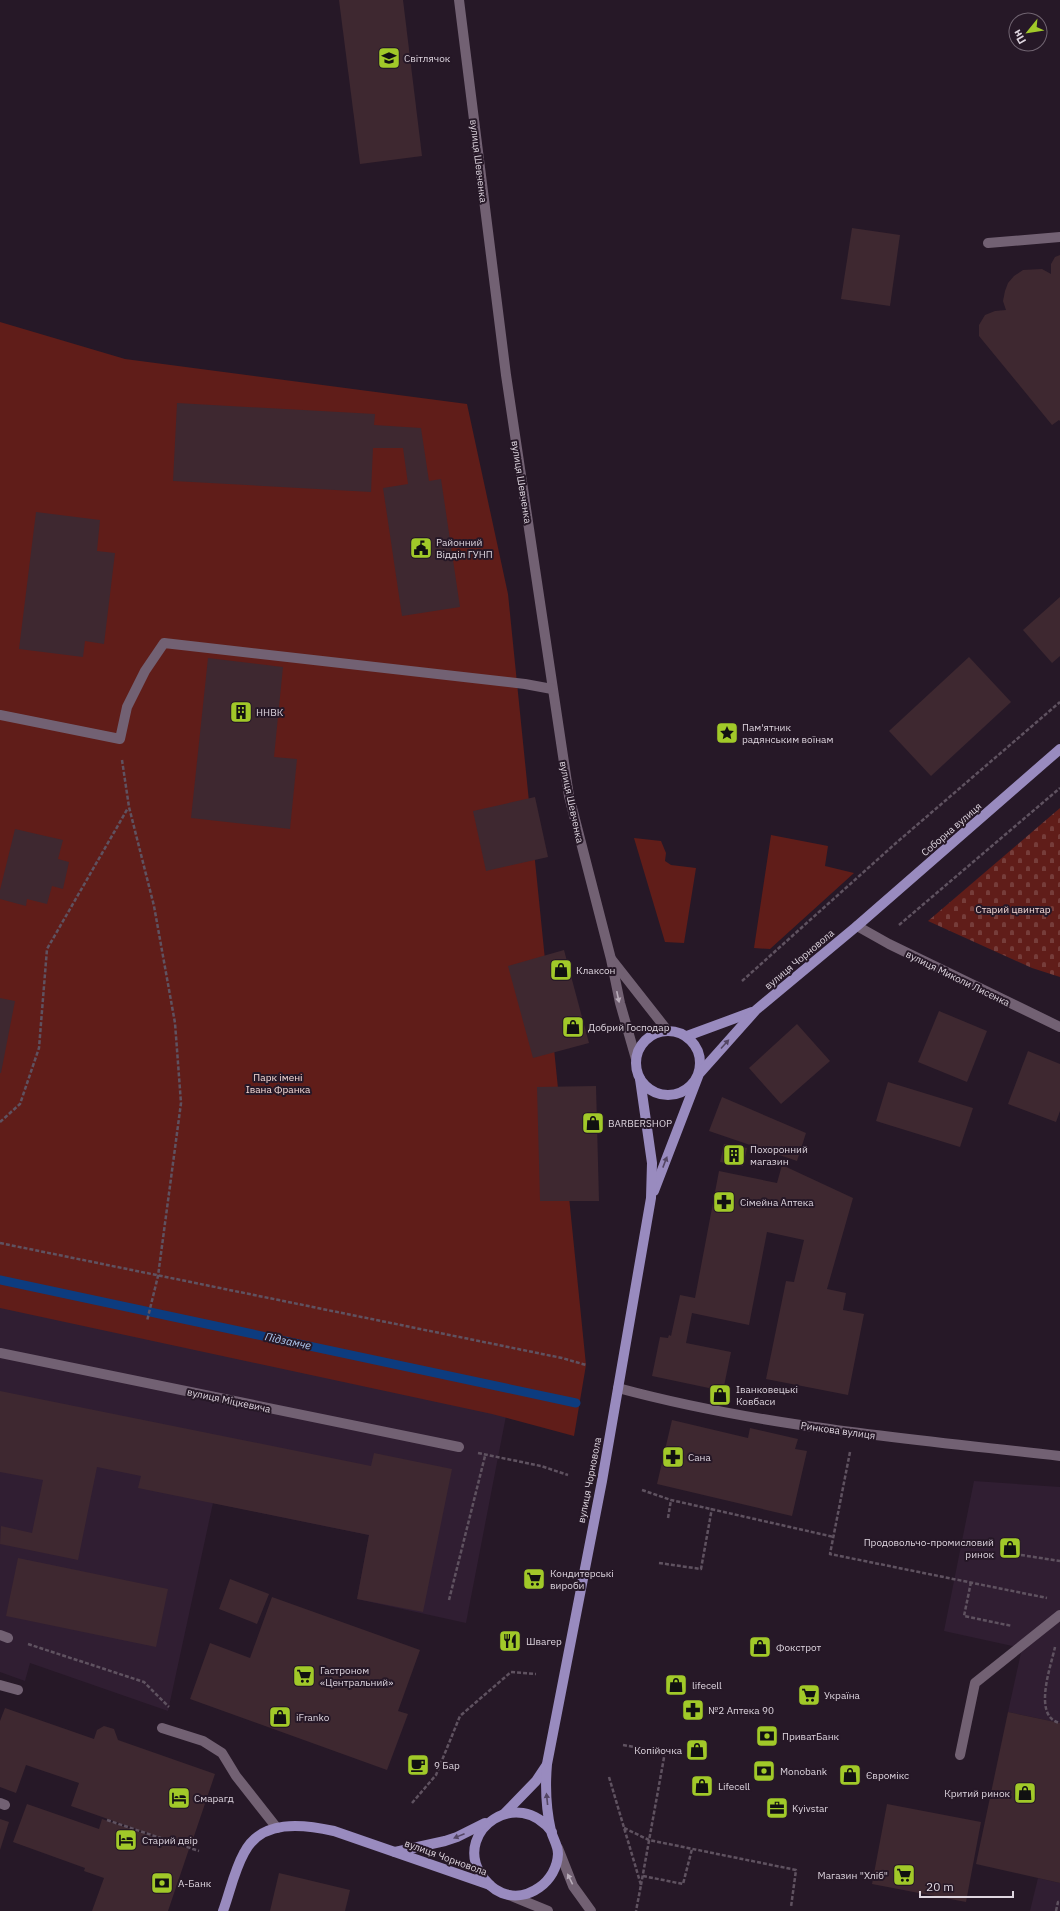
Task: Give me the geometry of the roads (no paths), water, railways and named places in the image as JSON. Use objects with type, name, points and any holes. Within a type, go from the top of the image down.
[{"type":"main road","name":"Соборна вулиця","points":[[857,926],[1060,749]]},
{"type":"main road","name":"вулиця Чорновола","points":[[651,1198],[699,1074],[756,1010],[857,926]]},
{"type":"main road","name":"вулиця Чорновола","points":[[687,1036],[714,1028],[756,1010]]},
{"type":"main road","points":[[667,1030],[678,1032],[687,1036],[699,1053],[701,1063],[699,1074],[694,1083],[687,1090],[666,1096],[646,1088],[636,1069],[638,1050],[650,1036],[658,1032],[667,1030]]},
{"type":"main road","name":"вулиця Чорновола","points":[[552,1832],[545,1784],[547,1764],[618,1388],[651,1198],[652,1163],[640,1079]]},
{"type":"main road","name":"вулиця Чорновола","points":[[504,1814],[536,1781],[547,1764]]},
{"type":"main road","points":[[522,1812],[531,1815],[546,1825],[552,1832],[556,1842],[558,1854],[552,1875],[536,1890],[525,1894],[514,1895],[503,1893],[490,1885],[477,1868],[475,1846],[479,1836],[493,1819],[504,1814],[522,1812]]},
{"type":"main road","name":"вулиця Чорновола","points":[[395,1852],[412,1847],[435,1844],[457,1837],[493,1819]]},
{"type":"main road","name":"вулиця Чорновола","points":[[223,1911],[244,1853],[252,1841],[277,1828],[293,1825],[309,1825],[334,1830],[490,1885]]},
{"type":"street","name":"вулиця Шевченка","points":[[459,0],[506,376],[569,796],[611,959],[620,1003],[636,1059]]},
{"type":"street","points":[[988,243],[1060,237]]},
{"type":"street","points":[[0,715],[120,739],[127,707],[145,671],[164,643],[525,684],[552,689]]},
{"type":"street","name":"вулиця Миколи Лисенка","points":[[857,926],[881,940],[1060,1027]]},
{"type":"street","name":"вулиця Шевченка","points":[[611,959],[667,1030]]},
{"type":"street","name":"вулиця Міцкевича","points":[[0,1353],[459,1447]]},
{"type":"street","name":"Ринкова вулиця","points":[[618,1388],[747,1417],[854,1432],[1060,1456]]},
{"type":"street","points":[[960,1755],[975,1683],[1060,1615]]},
{"type":"street","points":[[0,1686],[18,1690]]},
{"type":"street","points":[[162,1728],[203,1741],[222,1753],[236,1776],[277,1828]]},
{"type":"street","points":[[556,1842],[561,1859],[573,1886],[591,1911]]},
{"type":"street","points":[[503,1893],[548,1911]]},
{"type":"waterway","name":"Підзамче","points":[[0,1280],[576,1403]]},
{"type":"place","name":"Світлячок","points":[[389,58]]},
{"type":"place","name":"Районний Відділ ГУНП","points":[[421,548]]},
{"type":"place","name":"ННВК","points":[[241,712]]},
{"type":"place","name":"Пам'ятник радянським воїнам","points":[[727,733]]},
{"type":"place","name":"Клаксон","points":[[561,970]]},
{"type":"place","name":"Добрий Господар","points":[[573,1027]]},
{"type":"place","name":"BARBERSHOP","points":[[593,1123]]},
{"type":"place","name":"Похоронний магазин","points":[[734,1155]]},
{"type":"place","name":"Сімейна Аптека","points":[[724,1202]]},
{"type":"place","name":"Іванковецькі Ковбаси","points":[[720,1395]]},
{"type":"place","name":"Сана","points":[[673,1457]]},
{"type":"place","name":"Продовольчо-промисловий ринок","points":[[1010,1548]]},
{"type":"place","name":"Кондитерські вироби","points":[[534,1579]]},
{"type":"place","name":"Швагер","points":[[510,1641]]},
{"type":"place","name":"Фокстрот","points":[[760,1647]]},
{"type":"place","name":"Гастроном «Центральний»","points":[[304,1676]]},
{"type":"place","name":"lifecell","points":[[676,1685]]},
{"type":"place","name":"Україна","points":[[809,1695]]},
{"type":"place","name":"№2 Аптека 90","points":[[693,1710]]},
{"type":"place","name":"iFranko","points":[[280,1717]]},
{"type":"place","name":"ПриватБанк","points":[[767,1736]]},
{"type":"place","name":"Копійочка","points":[[697,1750]]},
{"type":"place","name":"9 Бар","points":[[418,1765]]},
{"type":"place","name":"Monobank","points":[[764,1771]]},
{"type":"place","name":"Євромікс","points":[[850,1775]]},
{"type":"place","name":"Lifecell","points":[[702,1786]]},
{"type":"place","name":"Критий ринок","points":[[1025,1793]]},
{"type":"place","name":"Смарагд","points":[[179,1798]]},
{"type":"place","name":"Kyivstar","points":[[777,1808]]},
{"type":"place","name":"Старий двір","points":[[126,1840]]},
{"type":"place","name":"Магазин \"Хліб\"","points":[[904,1875]]},
{"type":"place","name":"А-Банк","points":[[162,1883]]},
{"type":"park label","name":"Старий цвинтар","points":[[1013,909]]},
{"type":"park label","name":"Парк імені Івана Франка","points":[[278,1082]]}]
